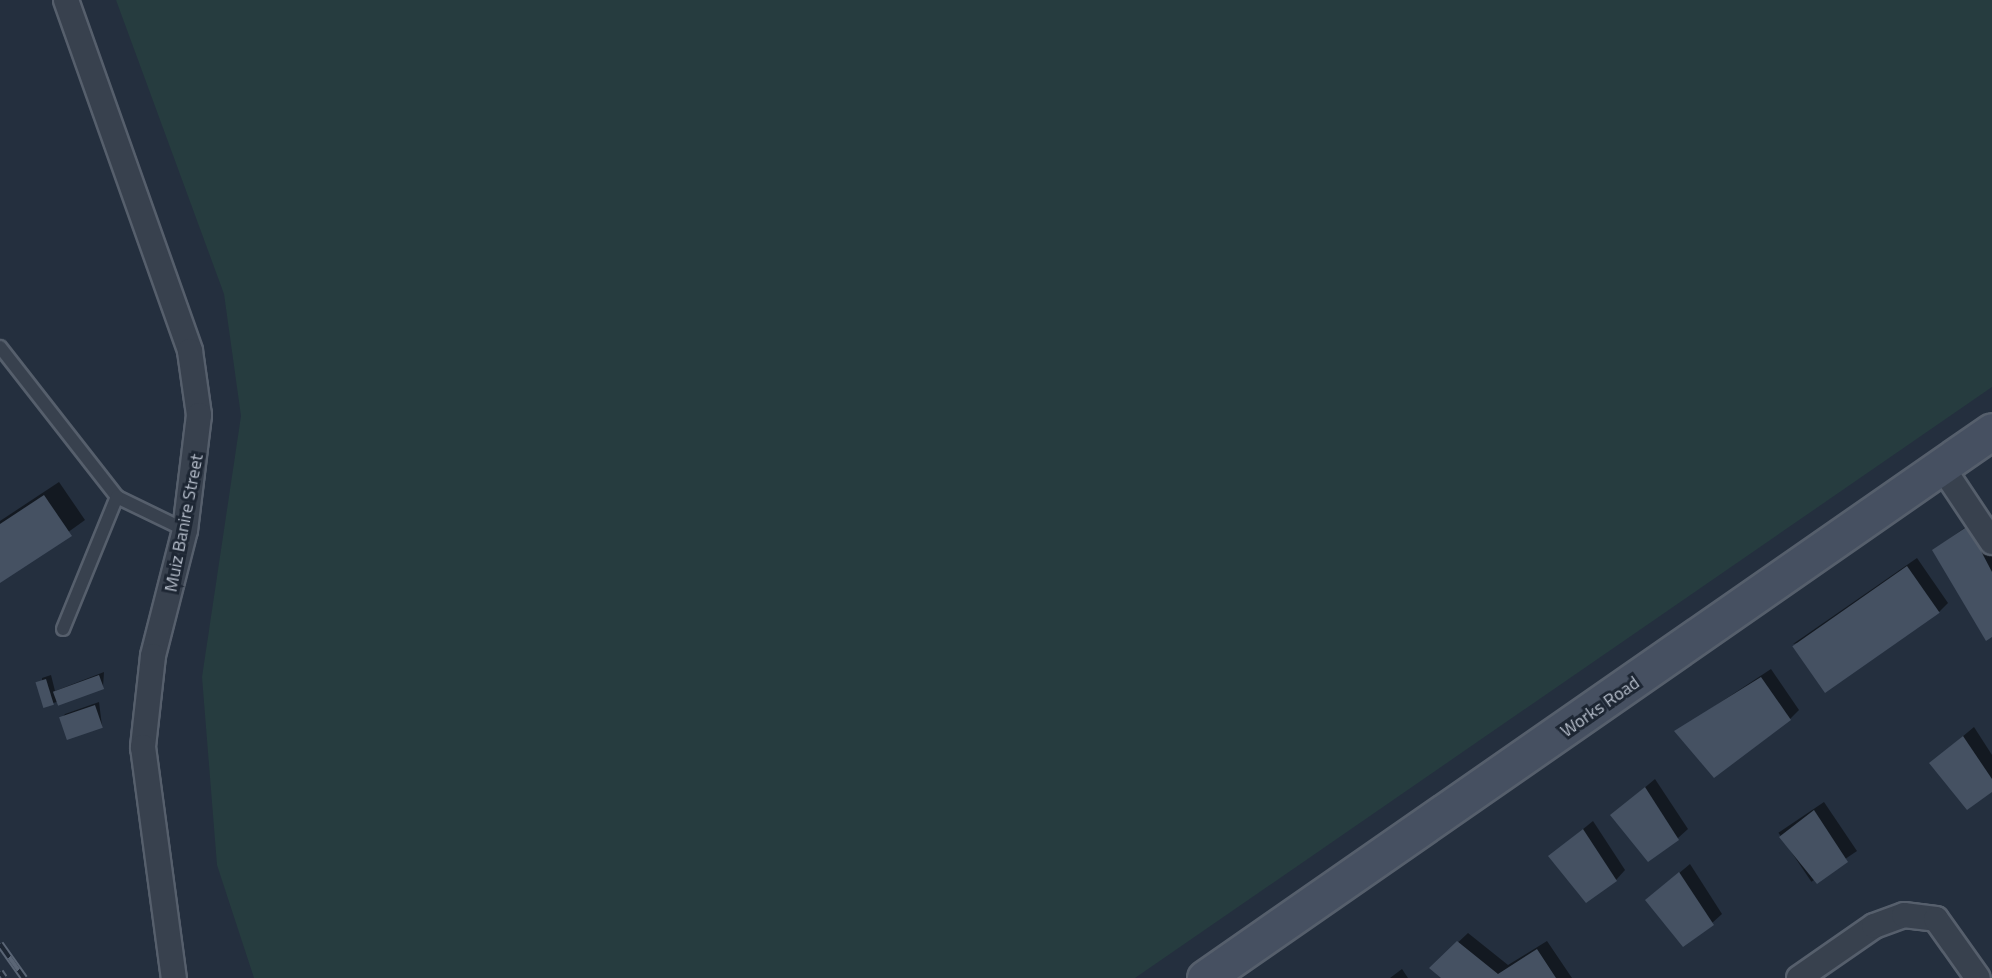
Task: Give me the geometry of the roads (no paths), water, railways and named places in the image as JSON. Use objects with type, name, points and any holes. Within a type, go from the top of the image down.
[{"type":"main road","name":"Works Road","points":[[1205,978],[1992,431]]},
{"type":"street","name":"Muiz Banire Street","points":[[66,0],[190,351],[199,453],[185,530],[153,656],[143,747],[174,978]]},
{"type":"street","points":[[1942,467],[1992,542]]},
{"type":"street","points":[[1799,978],[1874,926],[1904,915],[1936,919],[1978,978]]},
{"type":"lane","points":[[0,347],[117,497],[185,530]]},
{"type":"lane","points":[[63,629],[117,497]]},
{"type":"railway","points":[[0,944],[24,978]]},
{"type":"railway","points":[[0,972],[4,978]]}]
